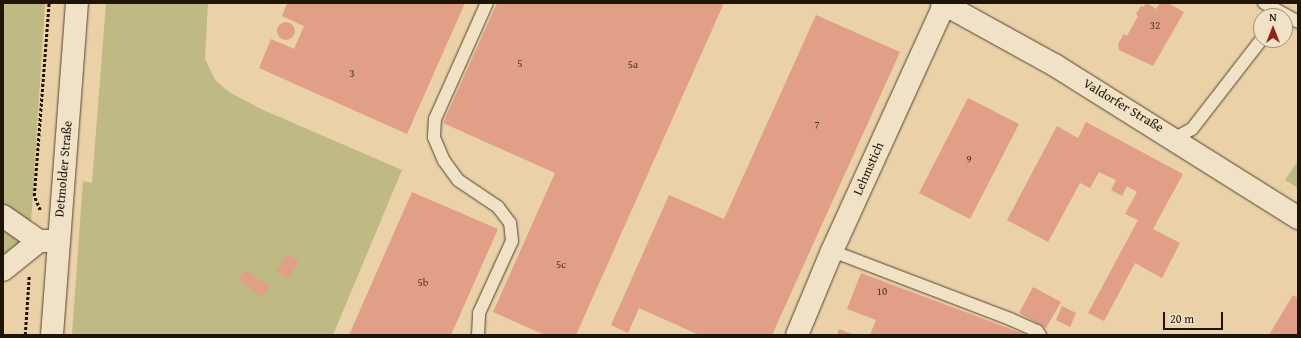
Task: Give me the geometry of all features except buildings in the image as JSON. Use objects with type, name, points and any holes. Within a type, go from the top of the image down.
[{"type":"street","name":"Detmolder Straße","points":[[52,335],[49,241],[77,3]]},
{"type":"street","name":"Valdorfer Straße","points":[[944,3],[1056,66],[1175,138],[1298,218]]},
{"type":"street","name":"Lehmstich","points":[[797,335],[832,252],[944,3]]},
{"type":"street","points":[[3,216],[49,241],[3,270]]},
{"type":"lane","points":[[478,335],[479,313],[512,241],[510,223],[498,207],[458,180],[444,161],[434,137],[435,119],[487,3]]},
{"type":"lane","points":[[1175,138],[1192,129],[1255,48]]},
{"type":"lane","points":[[832,252],[1010,320],[1037,331],[1040,335]]},
{"type":"path","points":[[49,3],[34,196],[41,213],[49,241]]},
{"type":"path","points":[[25,335],[30,273]]},
{"type":"shaded area","points":[[3,3],[45,3],[30,239],[3,261]]},
{"type":"shaded area","points":[[106,3],[208,3],[205,59],[215,80],[229,92],[261,109],[402,170],[333,335],[72,335],[83,181],[92,183]]},
{"type":"shaded area","points":[[1298,161],[1298,188],[1285,180]]}]
